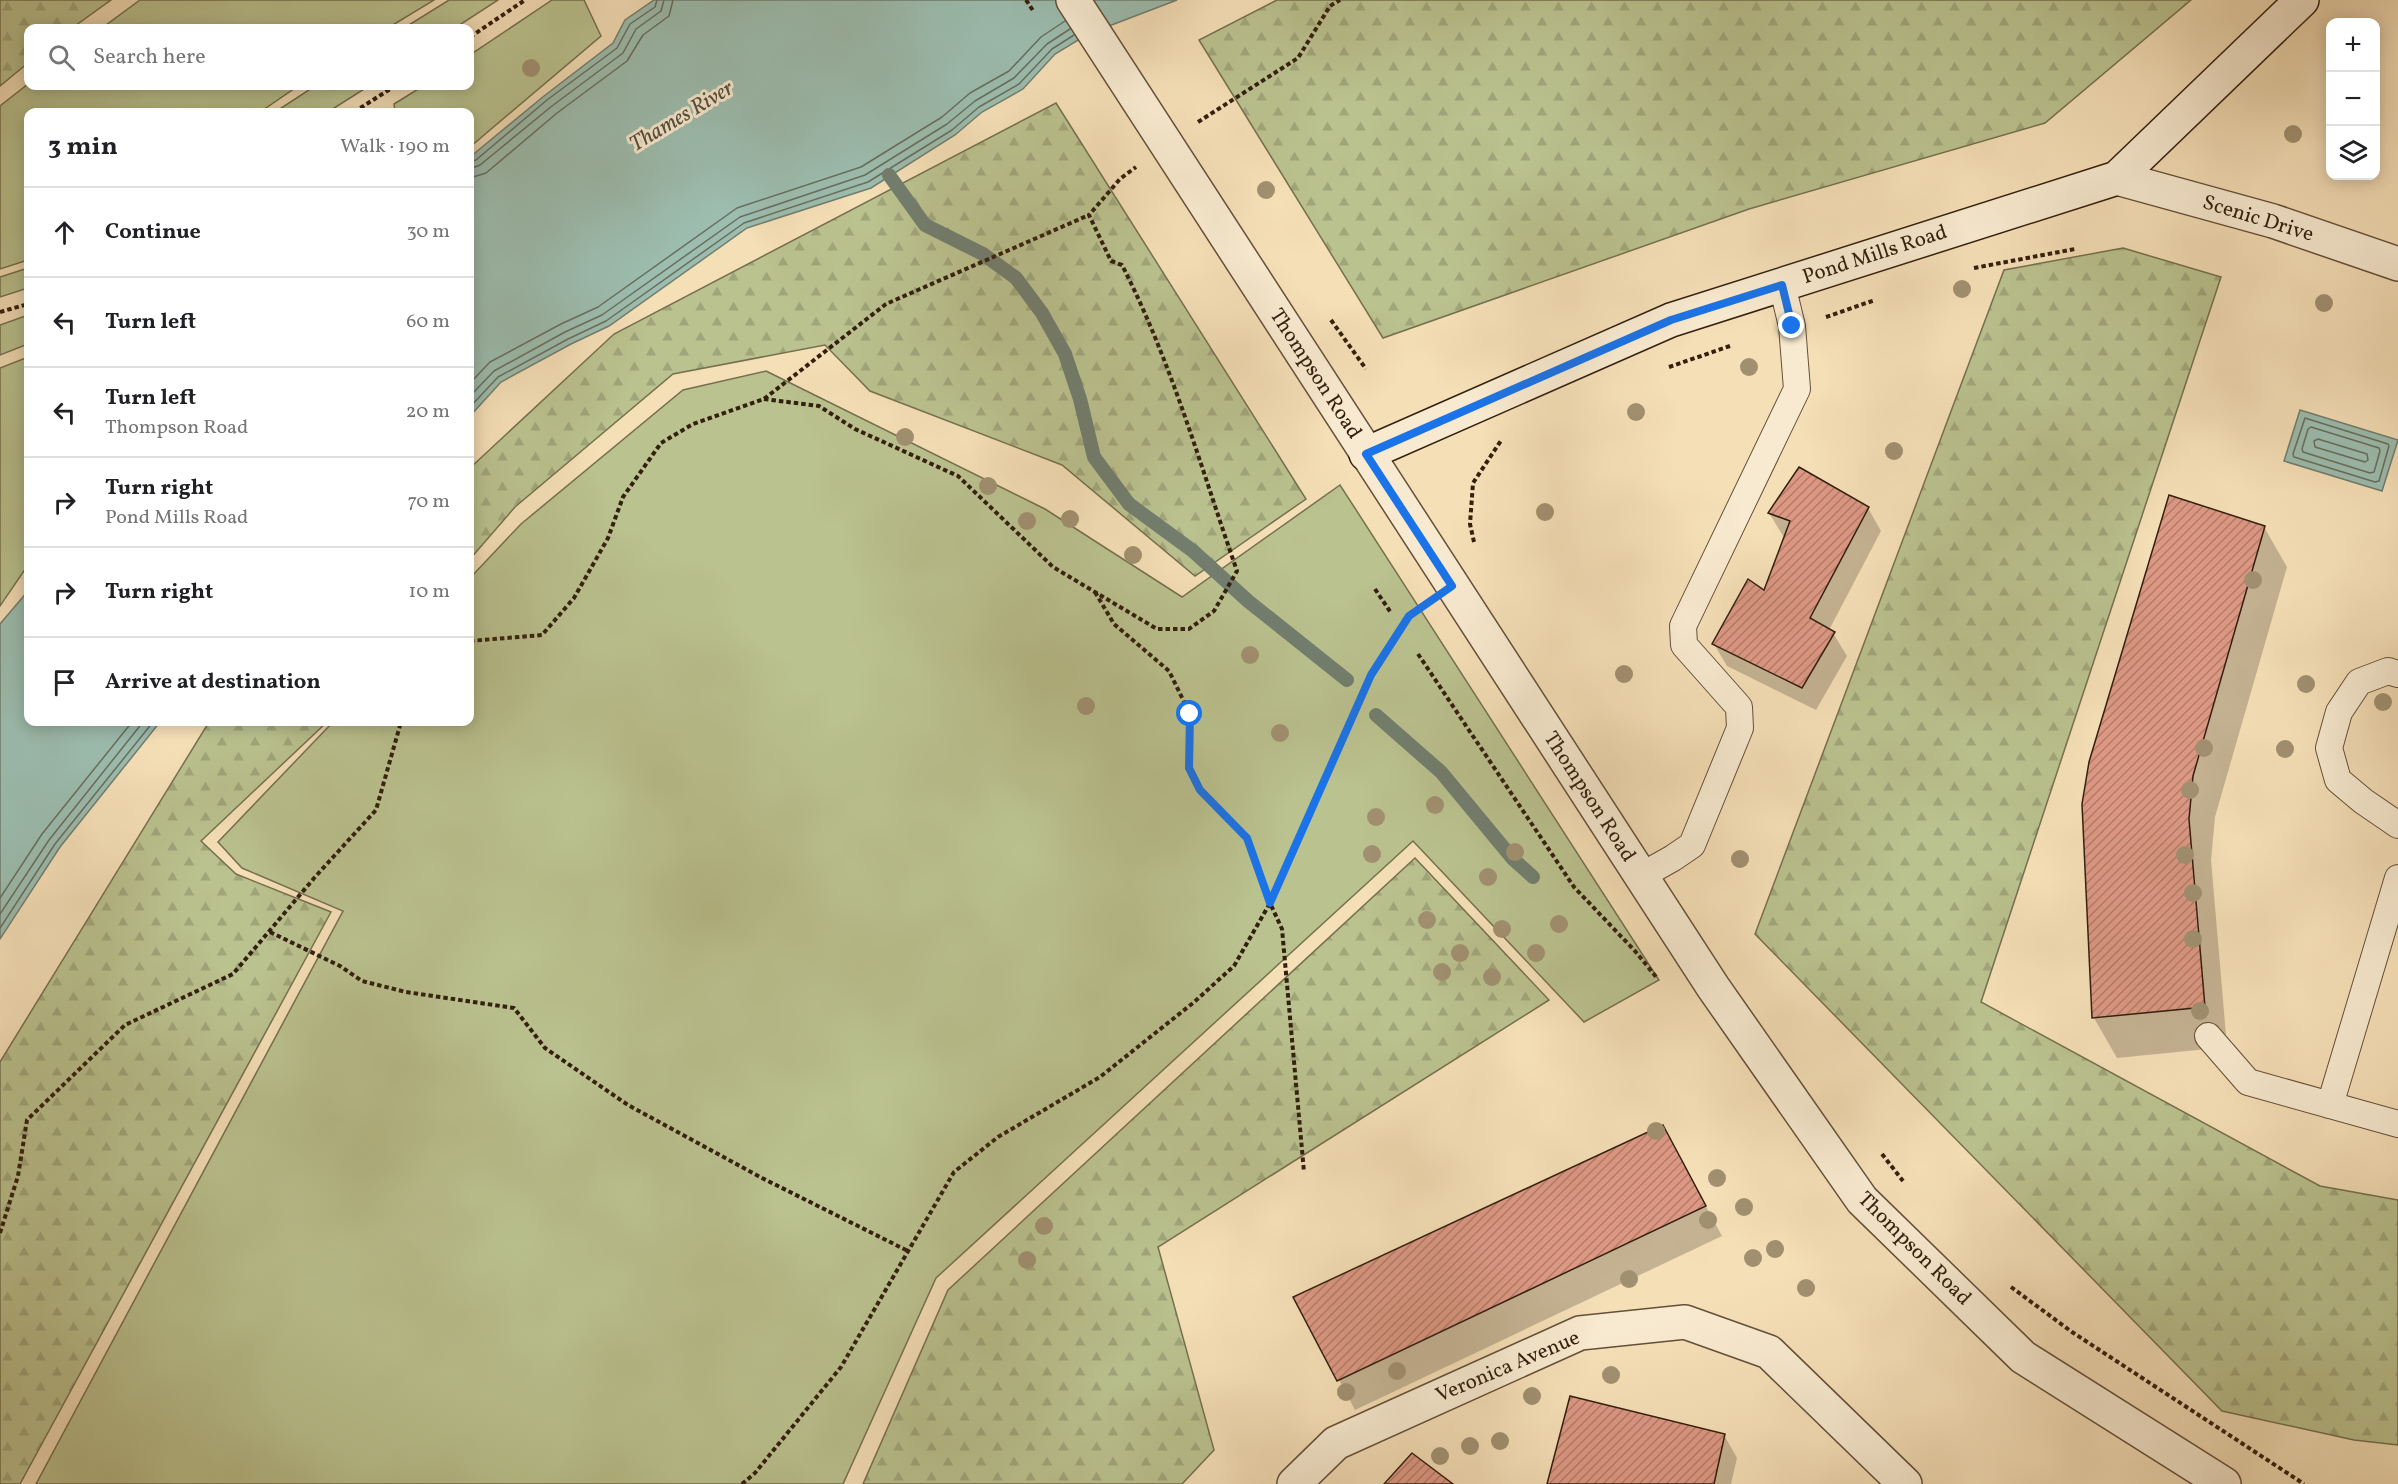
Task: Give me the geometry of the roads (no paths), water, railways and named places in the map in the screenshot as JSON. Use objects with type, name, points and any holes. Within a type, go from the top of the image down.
[{"type":"street","name":"Thompson Road","points":[[1073,0],[1713,987],[1862,1200],[2023,1357],[2224,1484]]},
{"type":"street","name":"Pond Mills Road","points":[[1366,454],[1671,320],[2117,178],[2302,0]]},
{"type":"street","name":"Scenic Drive","points":[[2117,178],[2273,221],[2398,264]]},
{"type":"street","name":"Veronica Avenue","points":[[1294,1484],[1336,1443],[1580,1333],[1685,1322],[1769,1352],[1905,1484]]},
{"type":"lane","points":[[1641,876],[1692,845],[1740,728],[1739,708],[1684,645],[1683,626],[1797,389],[1792,326],[1782,285]]},
{"type":"lane","points":[[2398,674],[2388,671],[2359,682],[2339,712],[2329,748],[2338,780],[2363,801],[2398,825]]},
{"type":"lane","points":[[2330,1105],[2398,878]]},
{"type":"lane","points":[[2208,1036],[2248,1082],[2398,1124]]},
{"type":"water","name":"Thames River","points":[[654,0],[1177,0],[1088,34],[1055,54],[1023,89],[982,112],[955,135],[871,188],[747,228],[609,326],[501,382],[474,412],[474,154],[613,43],[625,20]]},
{"type":"water","points":[[2300,410],[2398,440],[2382,491],[2284,461]]},
{"type":"water","points":[[24,596],[24,726],[157,726],[60,847],[0,939],[0,624]]},
{"type":"waterway","points":[[889,175],[925,225],[983,254],[1016,278],[1042,313],[1065,354],[1080,399],[1094,457],[1129,504],[1193,551],[1248,601],[1347,680]]},
{"type":"waterway","points":[[1376,715],[1441,772],[1513,859],[1533,877]]}]
